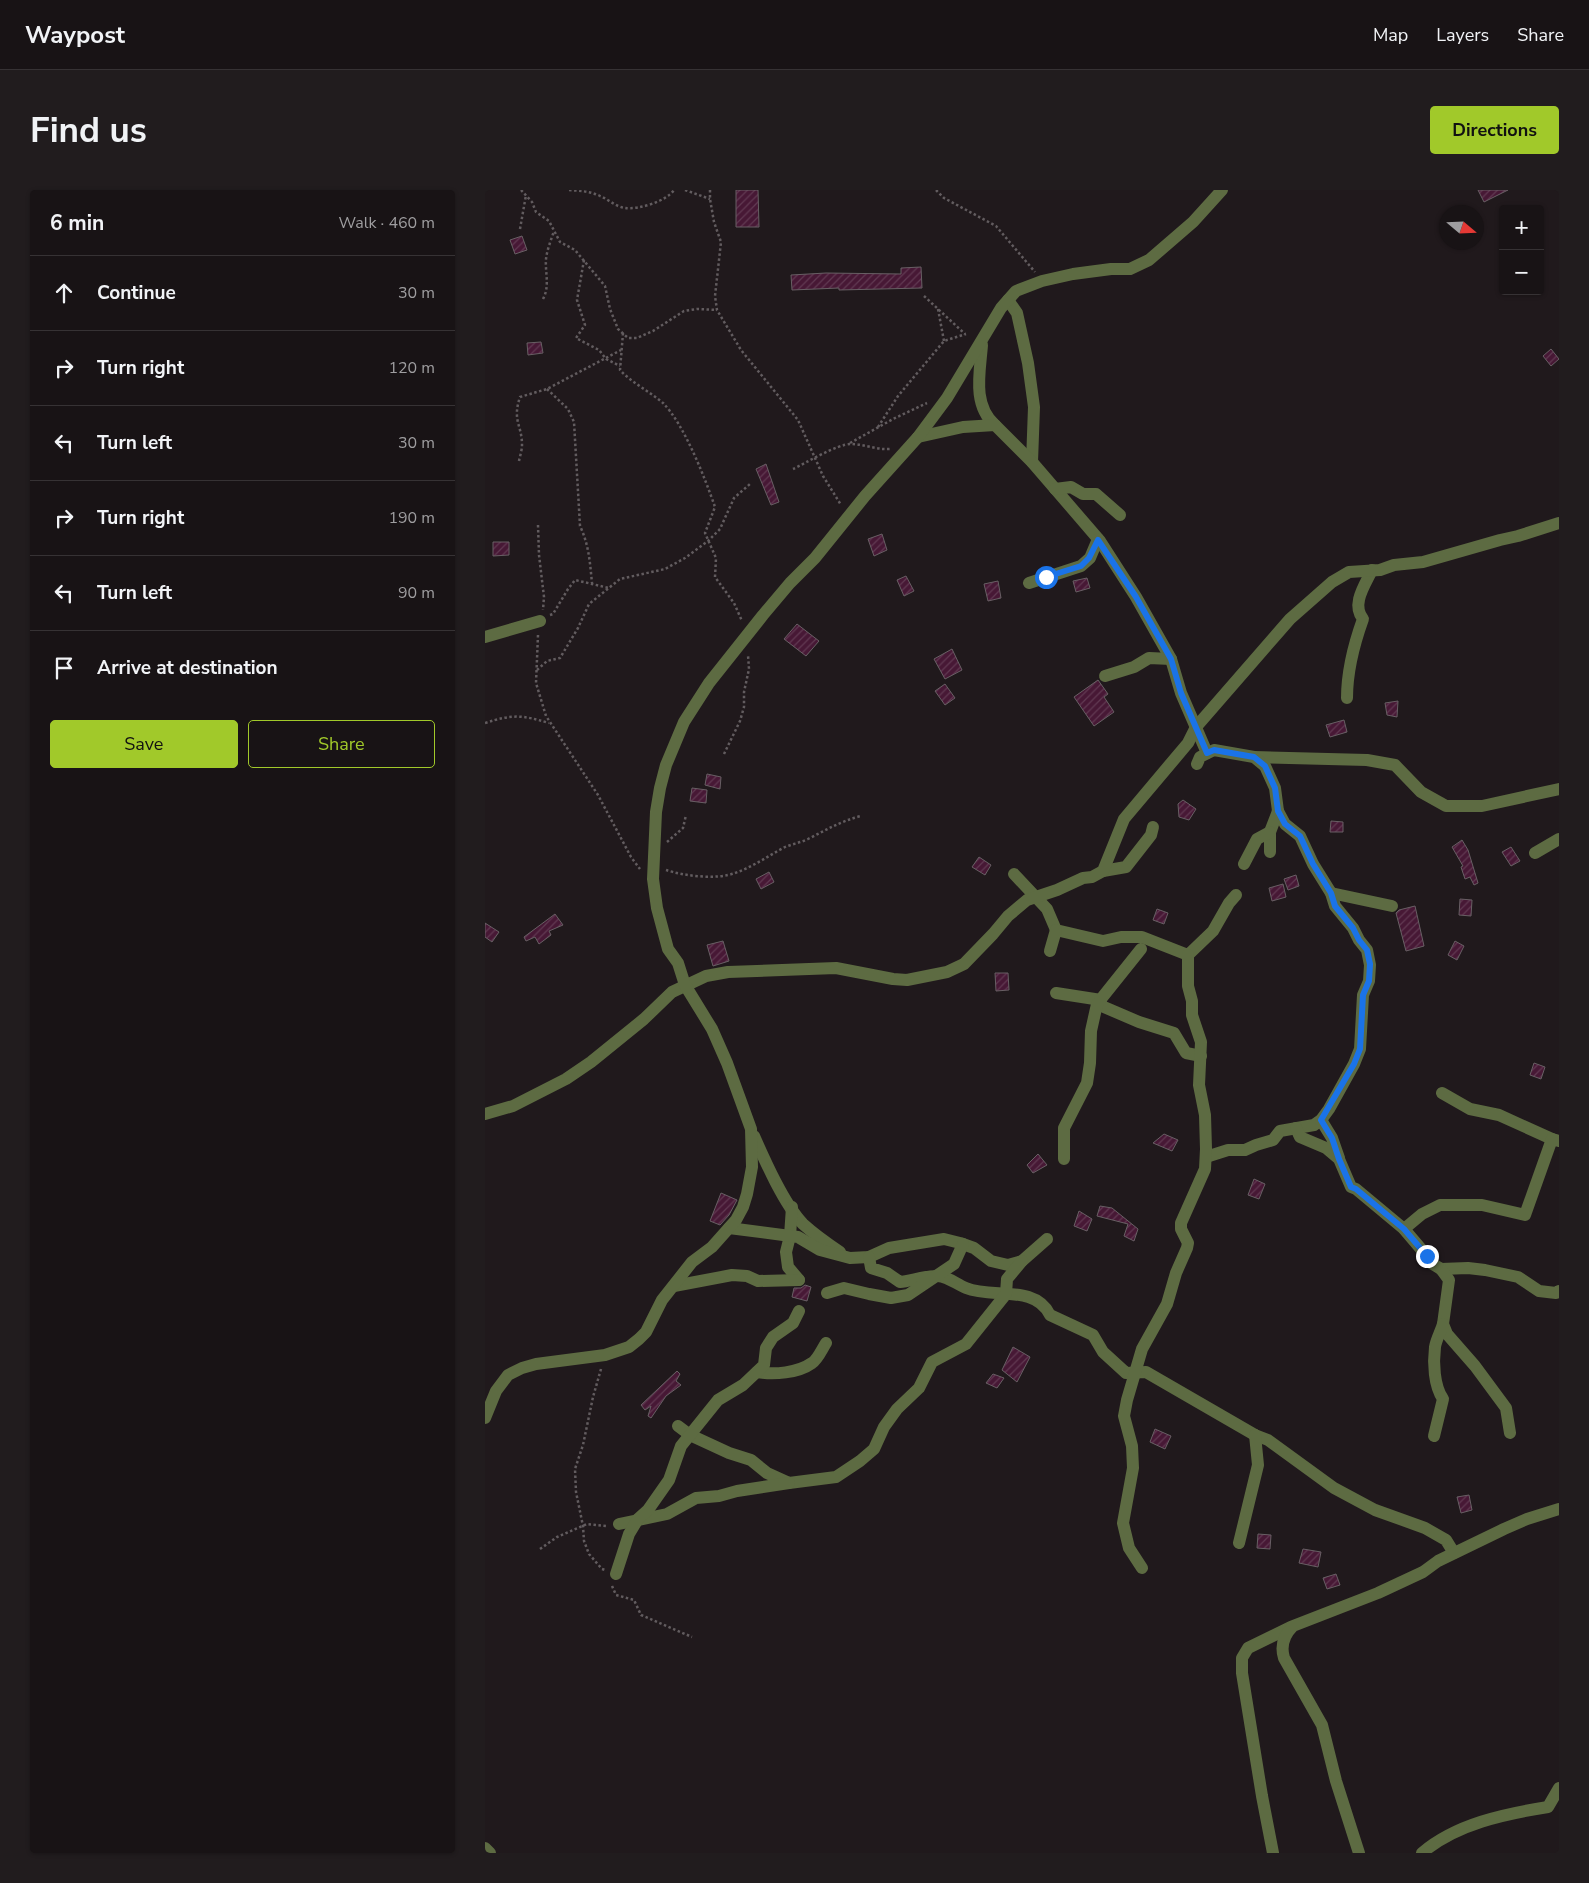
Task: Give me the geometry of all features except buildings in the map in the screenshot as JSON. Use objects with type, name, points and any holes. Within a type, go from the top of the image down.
[{"type":"street","points":[[850,1258],[830,1246],[803,1223],[792,1207],[763,1157],[712,1029],[685,985],[679,963],[668,949],[657,908],[653,850],[660,788],[673,746],[696,702],[748,634],[790,583],[815,558],[847,518],[918,437],[947,398],[1001,308],[1016,291],[1042,281],[1103,270],[1130,269],[1149,260],[1193,222],[1222,190]]},
{"type":"street","points":[[1008,300],[1017,313],[1028,363],[1034,408],[1033,462]]},
{"type":"street","points":[[982,341],[980,403],[988,419],[1033,462],[1098,540],[1136,597],[1171,659],[1181,693],[1207,753]]},
{"type":"street","points":[[918,437],[963,427],[995,425]]},
{"type":"street","points":[[1055,489],[1071,487],[1083,494],[1096,494],[1119,515]]},
{"type":"street","points":[[1106,866],[1124,819],[1188,743],[1197,727],[1270,641],[1307,602],[1332,582],[1349,572],[1380,570],[1394,565],[1423,562],[1559,523]]},
{"type":"street","points":[[1029,583],[1081,566],[1089,558],[1098,540]]},
{"type":"street","points":[[1347,698],[1347,683],[1355,641],[1363,619],[1358,613],[1358,599],[1372,570]]},
{"type":"street","points":[[485,637],[541,619]]},
{"type":"street","points":[[1105,676],[1135,666],[1149,658],[1171,659]]},
{"type":"street","points":[[1197,764],[1200,757],[1214,750],[1254,757],[1367,760],[1395,765],[1421,792],[1446,806],[1482,806],[1559,789]]},
{"type":"street","points":[[1206,1157],[1228,1150],[1245,1150],[1273,1140],[1280,1131],[1314,1125],[1321,1120],[1354,1064],[1360,1049],[1363,995],[1369,981],[1370,964],[1367,950],[1353,928],[1335,906],[1331,893],[1313,864],[1300,836],[1285,824],[1278,811],[1275,788],[1265,766],[1254,757]]},
{"type":"street","points":[[1270,852],[1270,832],[1278,811]]},
{"type":"street","points":[[485,1114],[513,1106],[566,1079],[591,1062],[644,1019],[673,992],[706,976],[728,972],[836,968],[907,980],[947,972],[964,964],[1008,916],[1027,900],[1057,890],[1083,878],[1092,877],[1106,866],[1126,855],[1135,856],[1151,835],[1153,827]]},
{"type":"street","points":[[1244,864],[1257,839],[1270,832]]},
{"type":"street","points":[[1535,853],[1559,839]]},
{"type":"street","points":[[1014,874],[1047,909],[1056,930],[1050,951]]},
{"type":"street","points":[[1331,893],[1393,906]]},
{"type":"street","points":[[1142,1568],[1129,1548],[1123,1522],[1133,1468],[1132,1446],[1125,1416],[1127,1400],[1142,1349],[1167,1304],[1176,1273],[1187,1248],[1188,1243],[1181,1229],[1181,1223],[1205,1169],[1206,1157],[1205,1115],[1199,1084],[1201,1042],[1192,1015],[1192,1001],[1188,986],[1188,955],[1213,931],[1229,903],[1236,895]]},
{"type":"street","points":[[1056,930],[1103,941],[1121,937],[1141,937],[1188,955]]},
{"type":"street","points":[[1064,1159],[1064,1128],[1087,1083],[1091,1031],[1099,1002],[1141,949]]},
{"type":"street","points":[[1056,993],[1099,1002],[1139,1022],[1174,1033],[1187,1053],[1201,1056]]},
{"type":"street","points":[[1404,1229],[1422,1214],[1440,1205],[1482,1205],[1525,1215],[1555,1140],[1499,1115],[1470,1109],[1442,1093]]},
{"type":"street","points":[[1321,1120],[1332,1138],[1351,1187],[1356,1189],[1404,1229],[1431,1263],[1441,1269],[1449,1280],[1443,1324],[1435,1346],[1435,1372],[1438,1392],[1443,1399],[1434,1436]]},
{"type":"street","points":[[1296,1128],[1300,1137],[1326,1148],[1339,1159]]},
{"type":"street","points":[[485,1418],[496,1391],[508,1375],[521,1368],[536,1364],[605,1355],[629,1347],[639,1340],[661,1300],[692,1262],[711,1247],[729,1228],[743,1207],[752,1167],[751,1129]]},
{"type":"street","points":[[674,1286],[732,1275],[747,1276],[758,1280],[799,1280],[788,1268],[785,1252],[790,1236],[792,1207]]},
{"type":"street","points":[[729,1228],[798,1237],[820,1250],[850,1258],[869,1257],[889,1248],[944,1239],[974,1248],[991,1261],[1008,1265],[1022,1261]]},
{"type":"street","points":[[619,1524],[667,1514],[697,1498],[836,1476],[860,1462],[874,1448],[884,1427],[897,1410],[919,1388],[932,1362],[966,1344],[1006,1294],[1007,1278],[1022,1261],[1047,1239]]},
{"type":"street","points":[[827,1293],[844,1288],[891,1298],[908,1295],[954,1264],[963,1244]]},
{"type":"street","points":[[869,1257],[871,1268],[887,1273],[900,1282],[937,1276],[954,1280],[966,1288],[1006,1294],[1021,1294],[1047,1309],[1050,1315],[1093,1335],[1103,1352],[1126,1372],[1146,1372],[1255,1435],[1268,1440],[1342,1492],[1375,1510],[1425,1528],[1446,1540],[1454,1553]]},
{"type":"street","points":[[1441,1269],[1468,1268],[1485,1270],[1518,1278],[1539,1291],[1557,1293],[1559,1291]]},
{"type":"street","points":[[616,1574],[629,1534],[638,1519],[648,1510],[669,1480],[681,1446],[718,1400],[743,1385],[765,1365],[766,1348],[773,1337],[793,1323],[799,1311]]},
{"type":"street","points":[[1443,1324],[1447,1334],[1475,1366],[1506,1408],[1510,1433]]},
{"type":"street","points":[[757,1372],[771,1374],[803,1368],[814,1362],[826,1343]]},
{"type":"street","points":[[678,1426],[690,1435],[729,1453],[751,1460],[767,1473],[789,1483]]},
{"type":"street","points":[[1239,1543],[1259,1465],[1255,1435]]},
{"type":"street","points":[[1273,1853],[1242,1673],[1242,1658],[1248,1648],[1293,1626],[1378,1593],[1423,1572],[1437,1561],[1519,1522],[1559,1509]]},
{"type":"street","points":[[1293,1626],[1283,1639],[1281,1650],[1322,1725],[1336,1781],[1359,1853]]},
{"type":"street","points":[[1422,1853],[1434,1842],[1464,1827],[1519,1812],[1548,1807],[1559,1788]]},
{"type":"street","points":[[485,1848],[490,1853]]},
{"type":"path","points":[[521,190],[532,202],[536,212],[549,221],[560,242],[575,250],[605,286],[610,309],[618,329],[629,338],[637,338],[653,331],[684,311],[697,308],[717,310]]},
{"type":"path","points":[[569,190],[588,192],[626,208],[655,203],[671,196],[674,190]]},
{"type":"path","points":[[685,190],[710,199]]},
{"type":"path","points":[[710,190],[714,222],[721,242],[715,296],[717,310],[741,350],[798,420],[815,458],[847,518]]},
{"type":"path","points":[[936,190],[944,198],[996,226],[1042,281]]},
{"type":"path","points":[[520,229],[526,196]]},
{"type":"path","points":[[543,299],[547,292],[546,259],[554,231]]},
{"type":"path","points":[[584,260],[577,300],[585,325],[576,338],[599,350],[606,359],[620,366]]},
{"type":"path","points":[[878,427],[898,396],[945,341],[966,334],[924,296]]},
{"type":"path","points":[[937,308],[945,341]]},
{"type":"path","points":[[623,333],[620,370],[626,377],[664,404],[689,445],[715,507],[705,533],[716,558],[715,577],[734,603],[748,634],[749,669],[744,707],[740,721],[723,754]]},
{"type":"path","points":[[519,461],[522,444],[516,420],[516,408],[520,397],[547,389],[621,350]]},
{"type":"path","points":[[547,389],[568,409],[574,422],[580,526],[588,548],[592,583]]},
{"type":"path","points":[[793,469],[849,444],[921,405],[947,398]]},
{"type":"path","points":[[849,444],[884,450],[909,447]]},
{"type":"path","points":[[537,670],[547,662],[560,658],[578,628],[589,604],[620,579],[665,569],[685,558],[708,541],[720,529],[734,498],[750,484]]},
{"type":"path","points":[[538,525],[544,597],[536,650],[536,683],[551,723],[598,795],[631,857],[654,885]]},
{"type":"path","points":[[541,619],[553,614],[575,580],[609,588]]},
{"type":"path","points":[[485,723],[501,718],[524,716],[551,723]]},
{"type":"path","points":[[653,850],[666,843],[683,828],[686,816]]},
{"type":"path","points":[[653,865],[676,873],[710,877],[733,874],[837,823],[861,816]]},
{"type":"path","points":[[605,1355],[593,1397],[583,1445],[575,1469],[576,1492],[584,1541],[589,1554],[602,1569],[616,1574],[610,1583],[616,1595],[634,1600],[641,1615],[693,1637]]},
{"type":"path","points":[[541,1549],[557,1537],[587,1524],[605,1526],[619,1524]]},
{"type":"route","points":[[1046,577],[1081,566],[1089,558],[1098,540],[1136,597],[1171,659],[1181,693],[1207,753],[1214,750],[1254,757],[1265,766],[1275,788],[1278,811],[1285,824],[1300,836],[1313,864],[1331,893],[1335,906],[1353,928],[1367,950],[1370,964],[1369,981],[1363,995],[1360,1049],[1354,1064],[1321,1120],[1332,1138],[1351,1187],[1356,1189],[1404,1229],[1427,1256]]}]
